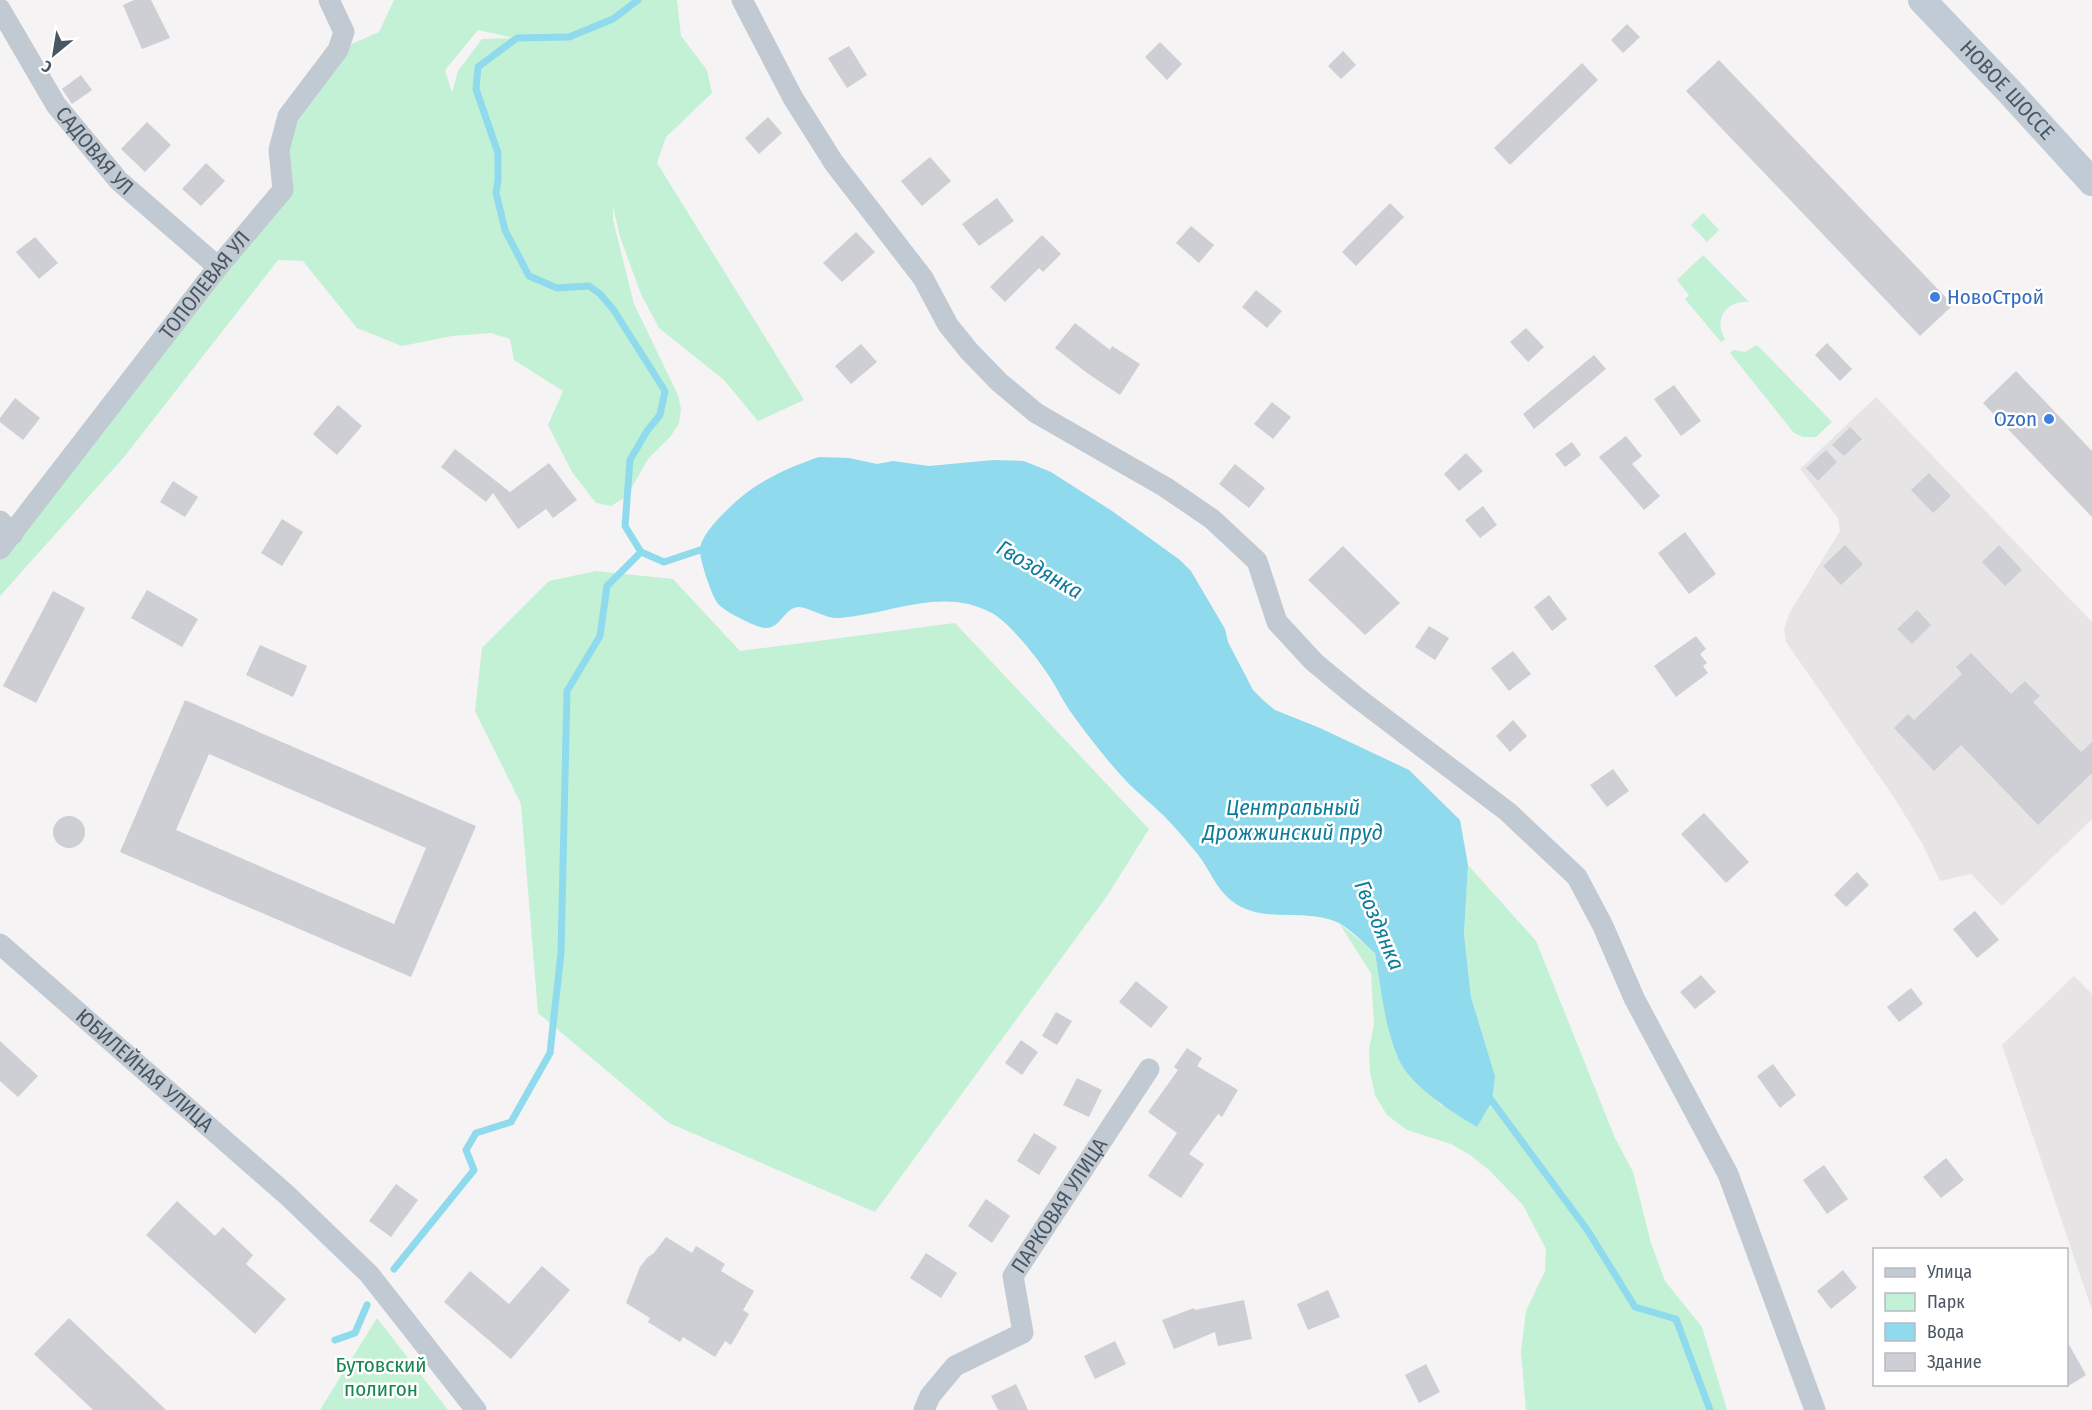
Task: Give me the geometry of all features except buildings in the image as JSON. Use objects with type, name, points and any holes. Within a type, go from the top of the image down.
[{"type":"street","name":"ТОПОЛЕВАЯ УЛ","points":[[4,534],[218,267],[284,190],[279,150],[288,116],[338,50],[344,32],[329,0]]},
{"type":"street","points":[[742,0],[793,98],[834,163],[923,278],[948,325],[969,351],[999,382],[1036,413],[1166,487],[1212,519],[1257,561],[1277,622],[1314,662],[1355,696],[1508,812],[1577,877],[1603,926],[1634,998],[1728,1174],[1815,1410]]},
{"type":"street","name":"НОВОЕ ШОССЕ","points":[[1922,0],[2092,182]]},
{"type":"street","name":"САДОВАЯ УЛ","points":[[0,9],[56,105],[119,182],[218,267]]},
{"type":"street","name":"ЮБИЛЕЙНАЯ УЛИЦА","points":[[0,944],[292,1200],[369,1274],[476,1410]]},
{"type":"street","name":"ПАРКОВАЯ УЛИЦА","points":[[924,1410],[930,1396],[955,1366],[1023,1333],[1013,1275],[1149,1069]]},
{"type":"shaded area","points":[[1876,397],[2092,622],[2092,819],[2002,906],[1971,874],[1940,881],[1922,843],[1893,796],[1786,642],[1784,629],[1790,612],[1840,531],[1838,518],[1800,469]]},
{"type":"shaded area","points":[[2074,976],[2092,994],[2092,1310],[2002,1045]]},
{"type":"green space","points":[[394,0],[677,0],[681,36],[707,70],[712,93],[666,137],[657,163],[804,400],[758,421],[724,380],[659,328],[641,294],[620,237],[613,206],[613,220],[634,304],[678,395],[681,409],[679,424],[670,437],[648,459],[627,496],[611,506],[596,503],[572,472],[548,425],[563,391],[514,360],[510,339],[491,333],[452,336],[402,346],[357,328],[303,261],[278,260],[124,457],[0,596],[0,540],[283,190],[279,150],[338,50],[379,32]],"holes":[[[478,30],[514,38],[482,39],[458,71],[452,93],[445,70]]]},
{"type":"green space","points":[[1703,213],[1719,230],[1707,242],[1691,225]]},
{"type":"green space","points":[[1703,255],[1749,302],[1734,304],[1724,313],[1720,325],[1725,339],[1721,342],[1685,299],[1689,295],[1677,280]]},
{"type":"green space","points":[[1757,345],[1832,422],[1816,437],[1803,437],[1794,433],[1730,353],[1734,350],[1745,352]]},
{"type":"green space","points":[[596,571],[673,579],[740,651],[955,623],[1149,829],[1107,896],[875,1212],[669,1123],[538,1013],[521,804],[475,711],[482,648],[549,581]]},
{"type":"green space","points":[[1468,865],[1536,941],[1615,1138],[1633,1172],[1651,1243],[1665,1281],[1702,1327],[1727,1410],[1526,1410],[1521,1352],[1526,1311],[1545,1271],[1546,1249],[1523,1205],[1489,1170],[1451,1144],[1407,1130],[1387,1115],[1375,1095],[1370,1072],[1369,1048],[1374,1025],[1371,973],[1339,923],[1375,953],[1385,1014],[1393,1045],[1405,1070],[1413,1079],[1442,1106],[1495,1076],[1471,997],[1464,934]]},
{"type":"green space","name":"Бутовский полигон","points":[[377,1318],[448,1410],[320,1410]]},
{"type":"water","name":"Центральный Дрожжинский пруд","points":[[819,457],[849,458],[877,464],[893,461],[929,466],[993,460],[1024,461],[1051,472],[1112,511],[1180,560],[1191,571],[1225,629],[1228,642],[1253,690],[1264,701],[1275,710],[1320,728],[1409,770],[1460,820],[1468,865],[1464,934],[1471,997],[1495,1076],[1492,1101],[1477,1127],[1422,1088],[1398,1058],[1389,1033],[1375,953],[1339,923],[1326,918],[1257,912],[1244,908],[1226,896],[1200,857],[1180,833],[1129,784],[1106,758],[1070,711],[1040,662],[1016,634],[992,613],[973,605],[955,602],[917,604],[839,618],[799,607],[790,610],[775,625],[765,628],[741,619],[719,605],[704,570],[700,551],[707,533],[738,499],[749,491],[783,471]]},
{"type":"waterway","name":"Гвоздянка","points":[[638,0],[613,19],[569,37],[517,38],[478,67],[476,89],[498,153],[496,193],[505,230],[529,276],[557,288],[589,286],[600,294],[613,309],[665,391],[660,415],[647,431],[630,460],[625,526],[641,552],[664,562],[709,549]]},
{"type":"waterway","points":[[394,1269],[474,1170],[466,1150],[476,1133],[511,1122],[550,1053],[561,953],[567,691],[600,636],[607,586],[641,552]]},
{"type":"waterway","name":"Гвоздянка","points":[[1486,1095],[1588,1231],[1635,1307],[1676,1319],[1710,1410]]},
{"type":"waterway","points":[[335,1340],[355,1333],[367,1305]]},
{"type":"place","name":"НовоСтрой","points":[[1935,297]]},
{"type":"place","name":"Ozon","points":[[2049,419]]}]
